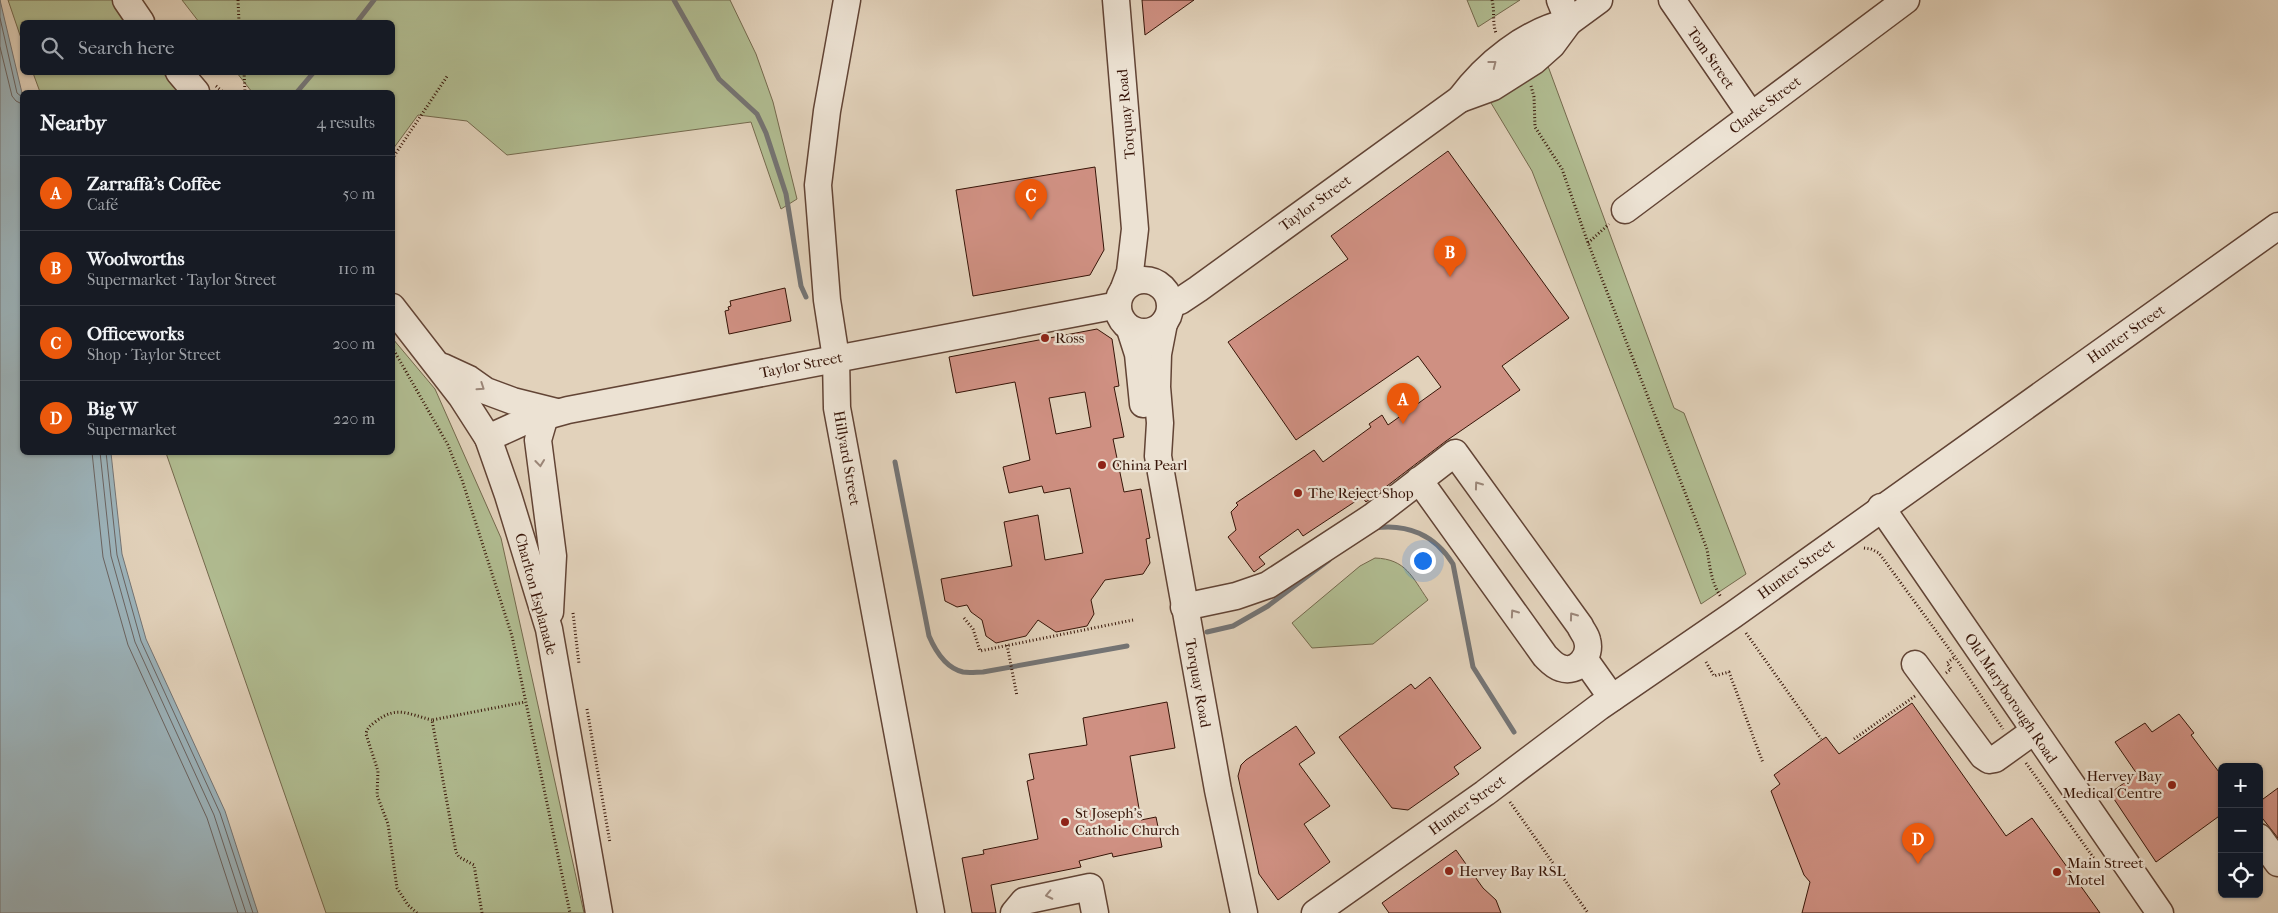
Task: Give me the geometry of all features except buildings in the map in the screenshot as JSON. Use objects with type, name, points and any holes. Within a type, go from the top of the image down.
[{"type":"street","points":[[126,0],[140,20]]},
{"type":"street","name":"Hillyard Street","points":[[847,0],[827,110],[818,185],[826,300],[836,358],[837,405],[931,913]]},
{"type":"street","name":"Torquay Road","points":[[1116,0],[1135,229],[1124,308],[1138,354],[1146,428],[1157,452],[1218,790],[1244,913]]},
{"type":"street","name":"Taylor Street","points":[[488,438],[521,423],[552,414],[1108,307],[1124,308],[1145,333],[1152,331],[1164,303],[1180,301],[1198,289],[1460,100],[1480,93],[1514,61],[1544,53],[1564,11],[1599,0]]},
{"type":"street","name":"Tom Street","points":[[1672,0],[1751,115]]},
{"type":"street","name":"Clarke Street","points":[[1625,210],[1906,0]]},
{"type":"street","points":[[182,75],[194,90]]},
{"type":"street","name":"Hunter Street","points":[[1315,913],[1485,793],[1606,703],[1739,624],[1881,507],[2278,226]]},
{"type":"street","name":"Torquay Road","points":[[1135,229],[1164,303],[1158,354],[1157,387],[1160,423],[1157,452]]},
{"type":"street","points":[[1124,308],[1131,283],[1140,280],[1149,280],[1164,303]]},
{"type":"street","name":"Charlton Esplanade","points":[[395,310],[438,364],[488,438],[511,503],[549,629],[599,913]]},
{"type":"street","points":[[438,364],[469,378],[486,391],[552,414],[538,440],[553,563],[549,629]]},
{"type":"street","points":[[1184,607],[1236,596],[1268,585],[1372,517],[1419,480],[1455,453],[1580,626],[1587,640],[1588,651],[1578,665],[1562,669],[1545,656],[1419,480]]},
{"type":"street","name":"Old Maryborough Road","points":[[1881,507],[2160,913]]},
{"type":"street","points":[[1915,664],[1977,750],[1989,760],[1995,759],[2034,731]]},
{"type":"street","points":[[1578,665],[1606,703]]},
{"type":"street","points":[[2263,842],[2278,863]]},
{"type":"street","points":[[1014,913],[1024,901],[1090,887],[1095,913]]},
{"type":"path","points":[[238,0],[239,20]]},
{"type":"path","points":[[1492,0],[1495,32],[1532,88],[1535,127],[1562,169],[1588,243],[1707,550],[1710,574],[1715,587],[1821,739]]},
{"type":"path","points":[[244,75],[245,90]]},
{"type":"path","points":[[395,154],[448,75]]},
{"type":"path","points":[[1588,243],[1625,210]]},
{"type":"path","points":[[395,352],[448,445],[462,480],[512,636],[570,913]]},
{"type":"path","points":[[572,606],[580,673]]},
{"type":"path","points":[[964,618],[973,629],[980,651],[1133,620]]},
{"type":"path","points":[[1007,645],[1017,696]]},
{"type":"path","points":[[1854,739],[1951,669],[1947,663],[1955,657]]},
{"type":"path","points":[[1706,662],[1714,676],[1729,672],[1762,763]]},
{"type":"path","points":[[417,913],[408,905],[397,888],[388,824],[377,795],[378,771],[366,734],[367,728],[387,713],[394,711],[432,720],[525,702]]},
{"type":"path","points":[[586,702],[611,848]]},
{"type":"path","points":[[432,720],[456,852],[459,857],[474,865],[482,913]]},
{"type":"path","points":[[1510,802],[1588,913]]},
{"type":"green space","points":[[8,0],[114,0],[128,20],[20,20],[20,35]]},
{"type":"green space","points":[[182,0],[730,0],[756,54],[773,102],[797,199],[781,209],[751,122],[507,155],[467,121],[418,115],[395,146],[395,90],[250,90],[239,75],[395,75],[395,20],[197,20]]},
{"type":"green space","points":[[1467,0],[1520,0],[1478,27]]},
{"type":"green space","points":[[1545,58],[1674,408],[1684,413],[1746,574],[1701,604],[1532,171],[1488,98]]},
{"type":"green space","points":[[34,75],[165,75],[177,90],[39,90]]},
{"type":"green space","points":[[395,341],[435,389],[501,538],[584,913],[326,913],[167,455],[395,455]]},
{"type":"green space","points":[[1375,558],[1386,559],[1401,566],[1412,577],[1428,600],[1373,644],[1312,648],[1292,623],[1360,566]]},
{"type":"water","points":[[0,0],[21,90],[20,455],[111,455],[122,554],[146,639],[225,811],[258,913],[0,913]]},
{"type":"waterway","points":[[359,20],[374,0]]},
{"type":"waterway","points":[[674,0],[719,79],[757,114],[766,133],[786,194],[801,286],[806,297]]},
{"type":"waterway","points":[[299,90],[311,75]]},
{"type":"waterway","points":[[895,462],[929,636],[934,647],[951,667],[963,672],[983,672],[1127,646]]},
{"type":"waterway","points":[[1374,528],[1398,527],[1419,533],[1438,545],[1453,564],[1473,667],[1514,732]]},
{"type":"waterway","points":[[1207,632],[1233,626],[1268,606],[1329,560]]},
{"type":"place","name":"Officeworks","points":[[1031,220]]},
{"type":"place","name":"Woolworths","points":[[1450,277]]},
{"type":"place","name":"Ross","points":[[1045,338]]},
{"type":"place","name":"Zarraffa's Coffee","points":[[1403,424]]},
{"type":"place","name":"China Pearl","points":[[1102,465]]},
{"type":"place","name":"The Reject Shop","points":[[1298,493]]},
{"type":"place","name":"Hervey Bay Medical Centre","points":[[2172,785]]},
{"type":"place","name":"St Joseph's Catholic Church","points":[[1065,822]]},
{"type":"place","name":"Big W","points":[[1918,864]]},
{"type":"place","name":"Hervey Bay RSL","points":[[1449,871]]},
{"type":"place","name":"Main Street Motel","points":[[2057,872]]}]
